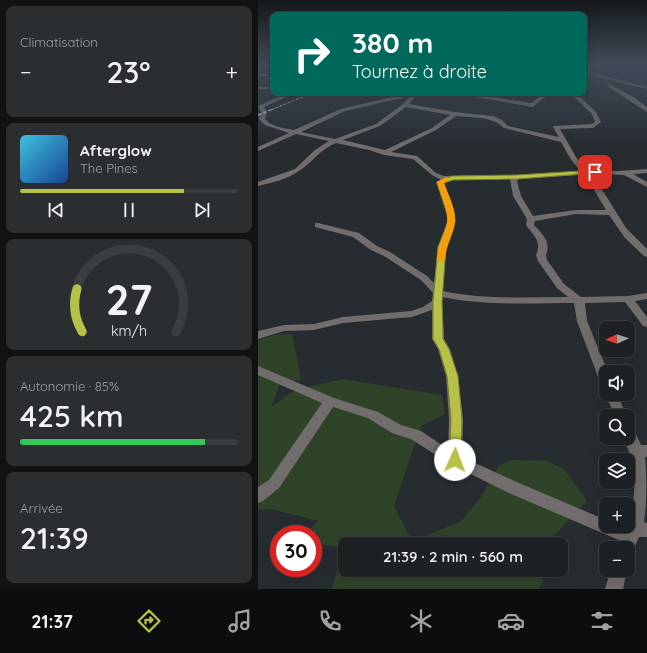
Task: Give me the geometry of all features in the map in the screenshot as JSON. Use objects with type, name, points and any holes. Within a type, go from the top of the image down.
[{"type":"street","points":[[620,91],[647,110]]},
{"type":"street","points":[[285,96],[261,106],[264,112],[262,119],[271,126],[375,149],[384,153],[415,158],[439,179],[451,214],[451,222],[442,247],[438,298],[438,339],[444,349],[452,376],[456,419],[455,460]]},
{"type":"street","points":[[258,149],[349,108],[402,96]]},
{"type":"street","points":[[258,184],[284,176],[297,170],[317,151],[335,140],[369,130],[405,105],[412,96]]},
{"type":"street","points":[[475,96],[534,105],[540,98],[545,96]]},
{"type":"street","points":[[576,96],[594,113],[598,122],[593,126],[556,127],[562,140],[584,172]]},
{"type":"street","points":[[405,105],[455,114],[497,119],[506,127],[562,140]]},
{"type":"street","points":[[384,153],[434,129],[455,114]]},
{"type":"street","points":[[439,179],[517,177],[584,172],[626,173],[647,171]]},
{"type":"street","points":[[595,172],[598,176],[594,183],[606,200],[611,213],[628,237],[647,254]]},
{"type":"street","points":[[626,173],[647,184]]},
{"type":"street","points":[[517,177],[513,180],[518,200],[531,219],[530,225],[543,241],[544,248],[541,255],[543,261],[552,272],[560,286],[579,300],[582,321],[599,365]]},
{"type":"street","points":[[531,219],[576,212],[611,213]]},
{"type":"street","points":[[318,225],[356,235],[374,248],[387,254],[424,278],[438,298]]},
{"type":"street","points":[[258,336],[284,328],[314,327],[343,320],[412,314],[427,309],[438,298],[579,300],[628,299],[647,296]]},
{"type":"street","points":[[628,299],[647,324]]},
{"type":"street","points":[[258,370],[330,401],[373,415],[397,429],[416,435],[455,460],[514,488],[634,536],[642,494],[642,451],[635,442]]},
{"type":"street","points":[[258,496],[274,484],[330,401]]},
{"type":"street","points":[[614,589],[617,577]]},
{"type":"green space","points":[[292,334],[301,380],[280,384],[271,407],[295,390],[343,379],[442,395],[445,414],[421,426],[394,506],[410,537],[338,537],[338,546],[322,545],[322,525],[314,525],[318,521],[271,509],[258,510],[258,340],[274,335]]},
{"type":"green space","points":[[514,460],[546,461],[564,469],[587,501],[553,537],[422,537],[460,522],[479,500],[499,465]]},
{"type":"green space","points":[[338,568],[338,577],[542,577],[543,580],[539,589],[332,589]]},
{"type":"railway","points":[[271,110],[305,96]]},
{"type":"railway","points":[[258,115],[273,109]]},
{"type":"slow traffic","points":[[441,260],[442,247],[451,222],[451,214],[440,182],[446,179]]},
{"type":"route","points":[[455,460],[456,419],[452,376],[444,349],[438,339],[437,322],[437,302],[442,247],[451,222],[451,214],[440,182],[452,178],[517,177],[595,172]]}]
